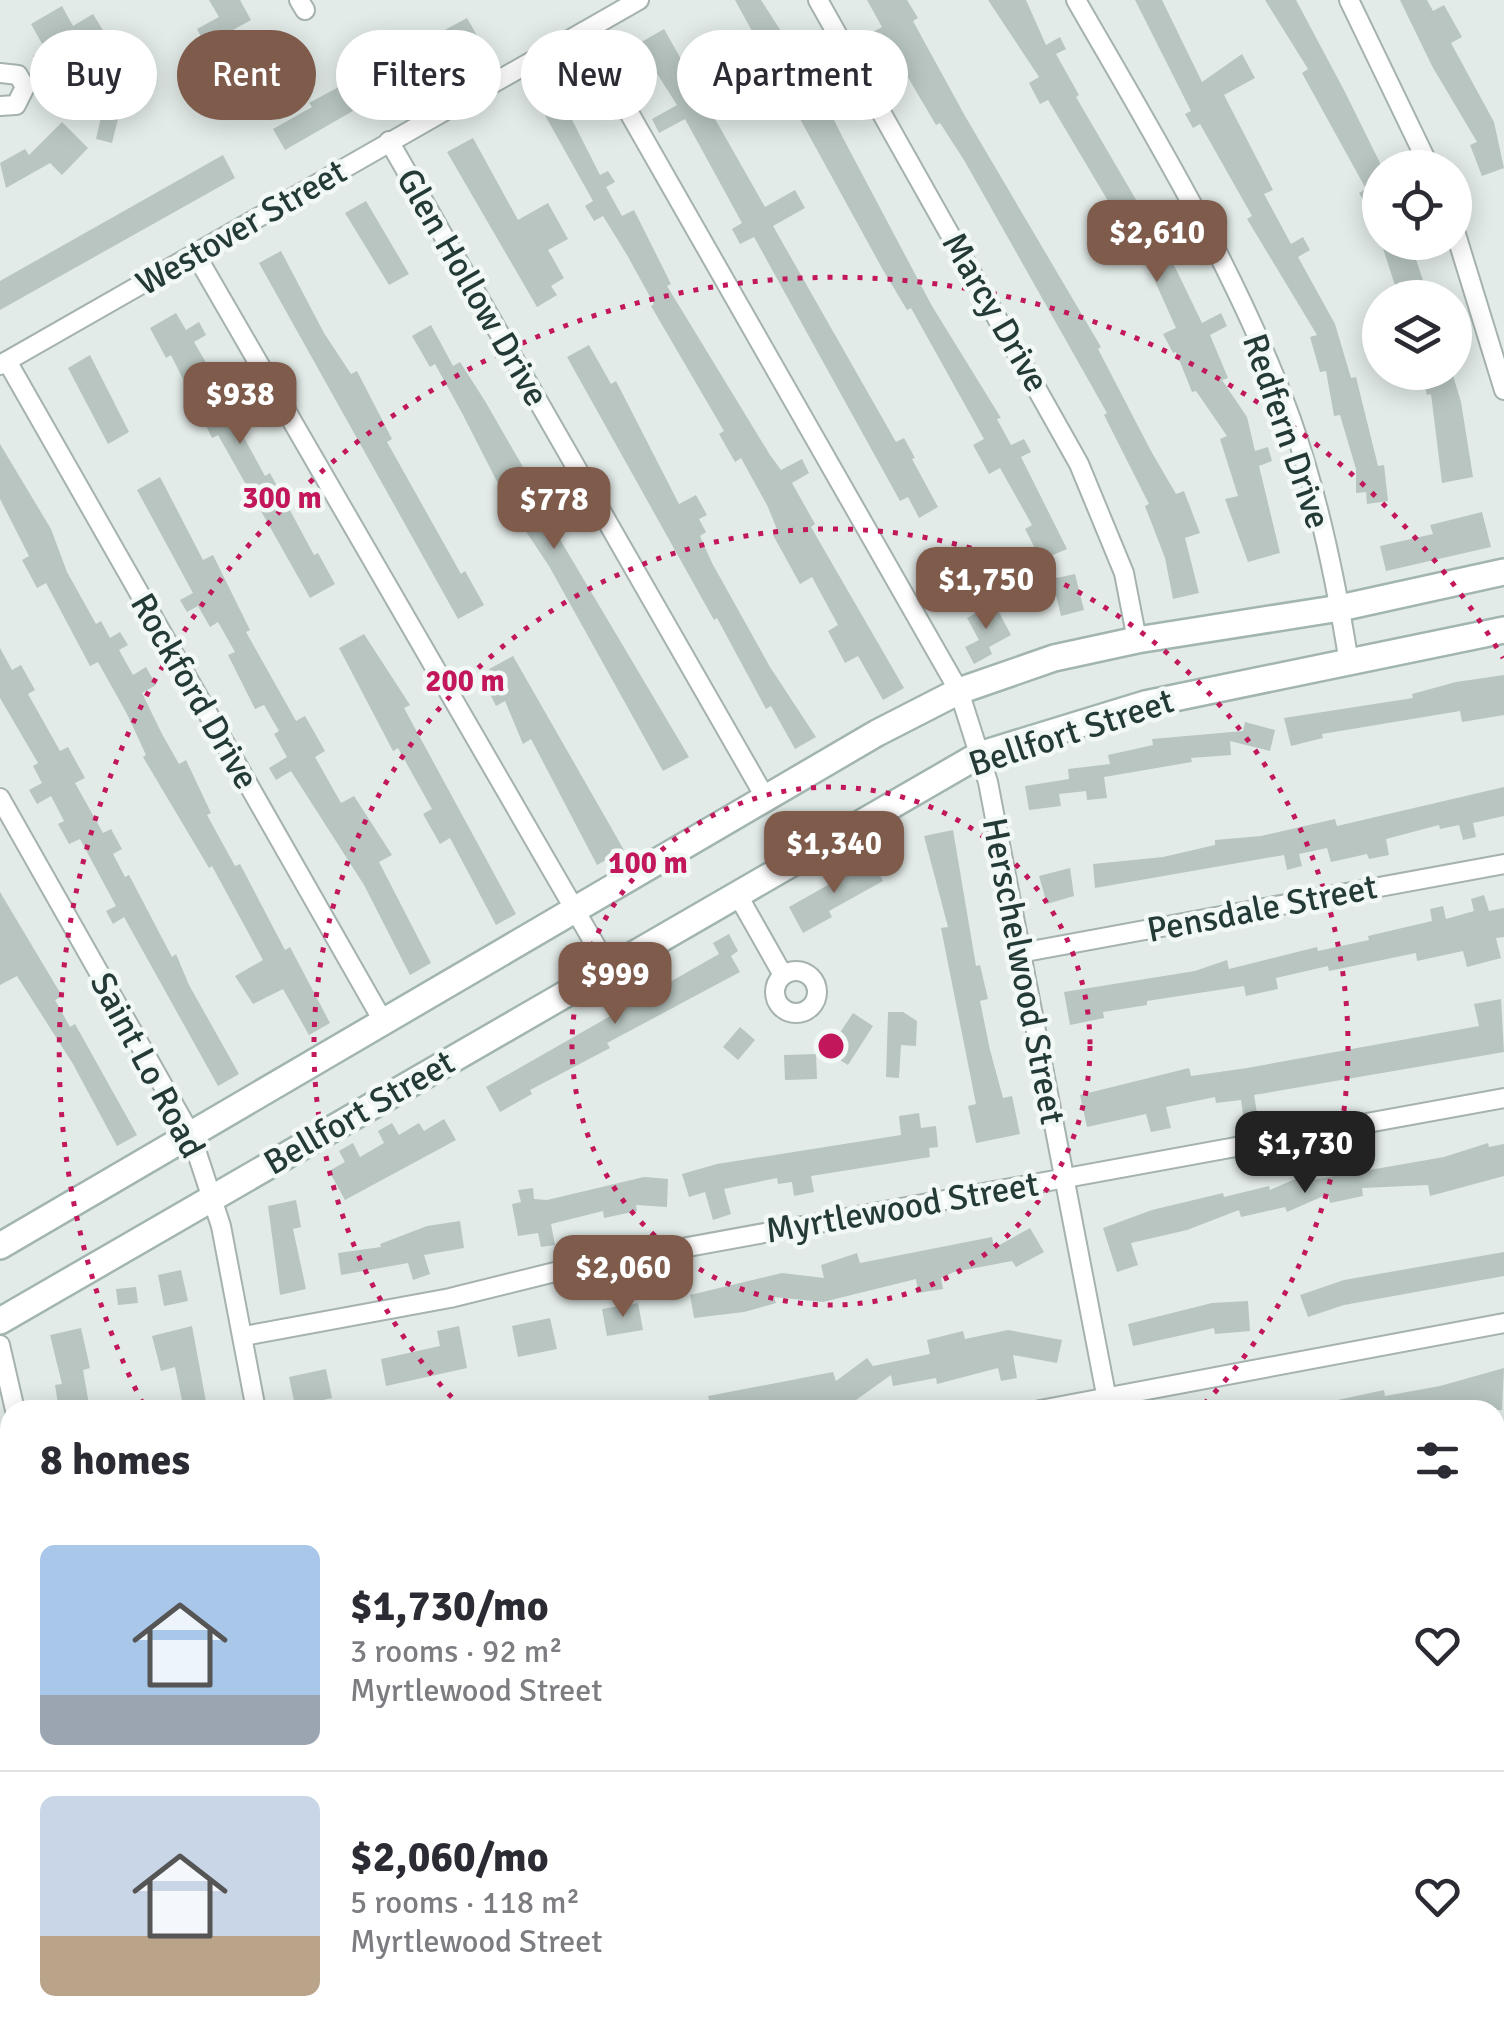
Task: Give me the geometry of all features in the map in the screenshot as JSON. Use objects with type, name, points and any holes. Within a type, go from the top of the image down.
[{"type":"main road","name":"Bellfort Street","points":[[0,1246],[766,797],[958,692],[1054,658],[1137,640],[1340,608],[1504,572]]},
{"type":"main road","name":"Bellfort Street","points":[[0,1320],[979,755],[1146,704],[1504,630]]},
{"type":"street","name":"Westover Street","points":[[586,30],[639,0]]},
{"type":"street","name":"Marcy Drive","points":[[818,0],[1079,464],[1124,574],[1137,640]]},
{"type":"street","name":"Redfern Drive","points":[[1076,0],[1197,210],[1292,421],[1340,608],[1348,664]]},
{"type":"street","points":[[1349,0],[1421,150]]},
{"type":"street","name":"Westover Street","points":[[4,363],[521,67]]},
{"type":"street","points":[[0,73],[18,75],[25,87],[16,105],[0,106]]},
{"type":"street","name":"Herschelwood Street","points":[[633,120],[958,692],[988,782],[1107,1400]]},
{"type":"street","name":"Glen Hollow Drive","points":[[389,142],[766,797]]},
{"type":"street","points":[[196,255],[608,967]]},
{"type":"street","points":[[1464,260],[1504,390]]},
{"type":"street","name":"Rockford Drive","points":[[4,363],[383,1021]]},
{"type":"street","name":"Saint Lo Road","points":[[0,798],[192,1135],[212,1198],[254,1400]]},
{"type":"street","name":"Pensdale Street","points":[[1020,953],[1504,864]]},
{"type":"street","points":[[736,892],[784,975]]},
{"type":"street","name":"Myrtlewood Street","points":[[244,1336],[432,1302],[567,1268],[1504,1098]]},
{"type":"street","points":[[1128,1400],[1504,1324]]},
{"type":"street","points":[[0,1345],[13,1400]]},
{"type":"building","points":[[209,0],[240,0],[251,20],[233,30],[198,30],[219,17]]},
{"type":"building","points":[[735,0],[761,0],[780,30],[751,30]]},
{"type":"building","points":[[867,0],[907,0],[918,18],[913,21],[965,116],[1101,347],[1098,349],[1151,451],[1176,494],[1184,491],[1200,533],[1185,538],[1199,593],[1173,599],[1165,558],[1145,506],[1149,504],[1104,415],[1107,413],[964,160],[940,123],[936,125],[908,78],[908,30],[877,30],[882,27]]},
{"type":"building","points":[[988,0],[1026,0],[1046,45],[1060,37],[1066,49],[1056,54],[1079,95],[1076,97],[1173,263],[1202,323],[1221,313],[1227,326],[1210,335],[1228,378],[1222,380],[1247,417],[1255,451],[1268,447],[1272,461],[1259,466],[1280,553],[1248,562],[1225,499],[1238,496],[1220,439],[1227,436],[1196,391],[1192,392],[1176,352],[1173,353],[1163,334],[1176,328],[1152,275],[1048,100],[1040,104],[1029,83],[1039,77]]},
{"type":"building","points":[[1135,0],[1162,0],[1202,82],[1242,54],[1255,78],[1224,95],[1273,190],[1264,194],[1291,244],[1303,237],[1310,250],[1298,257],[1335,324],[1351,378],[1356,377],[1378,466],[1384,465],[1388,501],[1367,504],[1366,492],[1356,493],[1356,469],[1340,415],[1334,416],[1326,371],[1320,372],[1310,337],[1317,335],[1247,219],[1252,216],[1200,124],[1193,128],[1185,114],[1191,111]]},
{"type":"building","points":[[1265,0],[1296,0],[1374,150],[1362,150],[1362,182],[1302,73],[1308,69]]},
{"type":"building","points":[[1400,0],[1427,0],[1433,11],[1444,5],[1462,37],[1451,43],[1494,122],[1504,168],[1482,176],[1470,145],[1477,142],[1432,66]]},
{"type":"building","points":[[62,6],[73,26],[93,14],[103,30],[34,30],[31,24]]},
{"type":"building","points":[[467,18],[474,30],[445,30]]},
{"type":"building","points":[[664,29],[677,52],[677,105],[657,74],[657,33]]},
{"type":"building","points":[[336,88],[337,120],[285,150],[273,129],[289,120],[316,120],[316,99]]},
{"type":"building","points":[[677,105],[677,120],[683,120],[659,133],[652,120]]},
{"type":"building","points":[[100,120],[118,120],[112,143],[96,139]]},
{"type":"building","points":[[548,120],[572,120],[600,175],[608,171],[615,182],[606,187],[622,216],[634,210],[671,284],[667,286],[781,470],[802,459],[809,473],[792,483],[815,524],[811,527],[904,688],[883,700],[858,656],[845,663],[828,631],[838,625],[812,577],[800,584],[773,535],[778,532],[768,507],[741,458],[735,462],[719,434],[724,431],[651,306],[654,304],[627,255],[603,216],[594,221],[585,206],[593,201]]},
{"type":"building","points":[[686,120],[716,120],[765,207],[795,190],[805,208],[773,226],[896,442],[904,438],[938,507],[919,518],[908,497],[900,501],[754,237],[740,244],[732,229],[742,223]]},
{"type":"building","points":[[801,120],[834,120],[932,306],[1001,418],[997,419],[1011,445],[1024,439],[1031,452],[1021,457],[1067,549],[1041,560],[1025,529],[1032,525],[1000,468],[989,474],[973,445],[984,439],[911,308],[907,310]]},
{"type":"building","points":[[62,122],[88,148],[62,175],[50,163],[6,188],[0,163],[25,149],[29,155]]},
{"type":"building","points":[[473,138],[518,220],[548,203],[568,239],[548,250],[564,278],[551,286],[557,295],[537,307],[447,152]]},
{"type":"building","points":[[223,155],[235,178],[0,310],[0,281]]},
{"type":"building","points":[[366,201],[409,274],[389,285],[345,213]]},
{"type":"building","points":[[281,251],[324,333],[351,374],[357,371],[392,439],[387,442],[461,574],[465,571],[484,605],[458,619],[259,263]]},
{"type":"building","points":[[1387,260],[1416,260],[1423,280],[1393,280]]},
{"type":"building","points":[[176,313],[186,330],[199,322],[206,335],[194,342],[211,371],[218,367],[225,380],[220,383],[233,407],[247,399],[256,415],[237,425],[335,584],[310,598],[218,435],[212,438],[171,355],[166,358],[150,328]]},
{"type":"building","points":[[431,325],[453,366],[460,362],[485,401],[538,493],[530,498],[547,529],[552,526],[689,757],[663,771],[549,566],[519,521],[510,526],[504,513],[511,509],[462,413],[435,364],[430,367],[412,336]]},
{"type":"building","points":[[589,345],[611,384],[616,381],[679,504],[696,495],[707,515],[699,519],[706,532],[700,536],[712,563],[770,667],[816,737],[795,749],[771,706],[766,709],[717,618],[714,620],[567,357]]},
{"type":"building","points":[[90,355],[129,432],[108,444],[68,368]]},
{"type":"building","points":[[1425,390],[1457,390],[1473,477],[1442,483],[1431,394],[1427,395]]},
{"type":"building","points":[[0,444],[51,529],[67,572],[96,624],[101,621],[110,638],[120,632],[128,645],[119,650],[133,675],[146,667],[156,685],[142,693],[162,734],[179,764],[186,760],[211,813],[207,815],[235,866],[240,864],[285,950],[290,947],[330,1023],[309,1035],[283,989],[253,1004],[235,976],[263,960],[212,866],[209,868],[143,757],[146,755],[127,714],[98,662],[90,666],[46,583],[37,588],[22,560],[29,556],[0,499]]},
{"type":"building","points":[[160,477],[203,560],[213,555],[250,630],[246,632],[296,721],[305,716],[325,751],[315,757],[341,803],[354,796],[392,855],[379,862],[431,963],[410,975],[364,885],[291,771],[276,780],[269,768],[287,757],[274,734],[279,731],[264,705],[255,709],[228,655],[235,652],[218,622],[210,627],[198,606],[187,612],[180,600],[193,593],[137,490]]},
{"type":"building","points":[[1482,512],[1491,547],[1386,571],[1380,546],[1433,534],[1430,525]]},
{"type":"building","points":[[1075,574],[1084,610],[1061,616],[1052,579]]},
{"type":"building","points":[[994,603],[1011,635],[989,647],[992,654],[974,664],[965,647],[979,640],[967,618]]},
{"type":"building","points":[[364,634],[410,705],[404,708],[516,914],[496,925],[450,838],[440,844],[423,814],[432,809],[398,748],[393,751],[339,648]]},
{"type":"building","points":[[0,648],[12,670],[21,665],[35,690],[28,694],[60,751],[68,747],[85,778],[75,783],[103,833],[111,829],[122,849],[113,854],[125,877],[129,875],[172,957],[176,954],[239,1074],[218,1086],[124,917],[113,924],[106,911],[116,906],[80,839],[69,844],[58,824],[64,821],[51,796],[37,804],[29,790],[42,783],[33,766],[38,763],[0,698]]},
{"type":"building","points":[[513,656],[624,850],[597,865],[531,739],[523,744],[505,701],[496,706],[490,694],[500,689],[489,669]]},
{"type":"building","points":[[1504,675],[1504,715],[1462,722],[1460,711],[1322,734],[1323,738],[1291,746],[1284,718],[1413,698],[1412,694],[1456,682]]},
{"type":"building","points":[[1245,722],[1275,730],[1270,751],[1230,741],[1231,755],[1191,758],[1192,762],[1104,777],[1107,798],[1087,800],[1086,791],[1059,794],[1061,806],[1029,810],[1025,786],[1069,779],[1068,769],[1110,764],[1108,755],[1153,745],[1152,739],[1243,731]]},
{"type":"building","points":[[1504,787],[1504,816],[1473,823],[1476,837],[1463,840],[1459,825],[1440,829],[1439,825],[1386,839],[1389,855],[1369,859],[1367,854],[1331,862],[1327,848],[1299,854],[1302,866],[1287,870],[1284,855],[1095,888],[1093,864],[1163,857],[1215,845],[1215,840],[1261,836],[1335,819],[1337,826]]},
{"type":"building","points":[[953,830],[976,966],[980,965],[988,999],[980,1001],[990,1050],[1003,1098],[1012,1096],[1020,1134],[976,1143],[968,1106],[976,1104],[941,928],[948,927],[924,836]]},
{"type":"building","points":[[872,860],[883,881],[829,911],[832,917],[803,933],[789,907]]},
{"type":"building","points":[[1070,868],[1074,896],[1047,904],[1039,876]]},
{"type":"building","points":[[0,892],[62,996],[55,1000],[70,1027],[75,1024],[137,1135],[117,1146],[73,1064],[17,976],[0,985]]},
{"type":"building","points":[[1484,895],[1489,911],[1504,908],[1504,937],[1496,938],[1501,958],[1467,967],[1463,951],[1417,961],[1416,953],[1329,971],[1328,966],[1276,978],[1278,989],[1246,996],[1244,986],[1147,1001],[1147,1005],[1103,1012],[1104,1018],[1070,1025],[1064,992],[1195,971],[1227,960],[1229,969],[1317,947],[1318,951],[1369,940],[1368,936],[1432,921],[1430,909],[1443,906],[1446,919],[1474,911],[1471,899]]},
{"type":"building","points":[[729,934],[738,951],[731,956],[740,972],[607,1043],[610,1048],[530,1090],[532,1094],[500,1112],[486,1087],[719,954],[713,943]]},
{"type":"building","points":[[1501,999],[1504,1052],[1254,1095],[1257,1113],[1243,1114],[1241,1100],[1216,1103],[1215,1097],[1166,1107],[1171,1128],[1151,1132],[1146,1114],[1087,1127],[1080,1095],[1189,1068],[1191,1076],[1247,1068],[1479,1026],[1474,1004]]},
{"type":"building","points":[[888,1012],[903,1012],[917,1021],[916,1046],[901,1045],[899,1078],[886,1077]]},
{"type":"building","points":[[853,1013],[873,1026],[848,1065],[827,1052]]},
{"type":"building","points":[[740,1027],[755,1040],[738,1060],[723,1047]]},
{"type":"building","points":[[816,1054],[817,1079],[785,1080],[784,1055]]},
{"type":"building","points":[[919,1113],[921,1128],[936,1126],[938,1147],[929,1148],[930,1157],[811,1176],[814,1192],[794,1196],[792,1182],[778,1184],[777,1178],[724,1189],[731,1214],[713,1220],[705,1192],[689,1197],[682,1174],[717,1164],[901,1135],[899,1116]]},
{"type":"building","points":[[444,1119],[456,1140],[345,1200],[329,1171],[345,1162],[339,1151],[353,1143],[360,1157],[384,1143],[378,1131],[392,1123],[399,1135],[419,1123],[424,1131]]},
{"type":"building","points":[[1488,1143],[1489,1147],[1504,1144],[1504,1176],[1430,1196],[1428,1185],[1362,1188],[1363,1196],[1330,1203],[1328,1194],[1287,1212],[1285,1207],[1241,1217],[1239,1210],[1187,1230],[1131,1243],[1138,1265],[1117,1272],[1103,1228],[1152,1210],[1223,1193],[1224,1197],[1269,1186],[1270,1190],[1309,1173],[1312,1180],[1444,1157]]},
{"type":"building","points":[[644,1177],[668,1179],[667,1207],[636,1205],[637,1211],[604,1218],[603,1211],[551,1224],[555,1245],[541,1247],[538,1233],[518,1236],[512,1204],[521,1202],[518,1190],[533,1188],[534,1199],[547,1200]]},
{"type":"building","points":[[296,1200],[301,1227],[293,1229],[306,1289],[280,1295],[268,1206]]},
{"type":"building","points":[[460,1221],[464,1248],[424,1255],[430,1274],[413,1280],[408,1263],[341,1275],[338,1253],[381,1247],[380,1244],[427,1226]]},
{"type":"building","points":[[1030,1228],[1044,1252],[1016,1267],[1012,1261],[954,1272],[941,1278],[943,1289],[918,1293],[916,1279],[823,1302],[774,1297],[776,1303],[744,1312],[694,1318],[690,1295],[782,1273],[824,1278],[821,1265],[857,1253],[860,1263],[992,1237],[994,1248]]},
{"type":"building","points":[[1504,1252],[1504,1276],[1344,1305],[1308,1317],[1300,1295],[1344,1280]]},
{"type":"building","points":[[181,1270],[188,1301],[164,1306],[158,1275]]},
{"type":"building","points":[[136,1287],[138,1303],[118,1305],[116,1289]]},
{"type":"building","points":[[1248,1301],[1250,1331],[1215,1334],[1214,1328],[1133,1346],[1128,1324],[1212,1303]]},
{"type":"building","points":[[638,1303],[643,1330],[607,1336],[602,1309]]},
{"type":"building","points":[[550,1318],[557,1349],[518,1357],[512,1326]]},
{"type":"building","points":[[192,1326],[206,1400],[182,1400],[175,1367],[161,1371],[152,1336]]},
{"type":"building","points":[[459,1326],[467,1368],[386,1386],[381,1359],[440,1346],[437,1331]]},
{"type":"building","points":[[81,1328],[90,1368],[83,1370],[88,1400],[57,1400],[55,1385],[62,1384],[50,1335]]},
{"type":"building","points":[[1008,1330],[1062,1340],[1057,1363],[1013,1355],[1017,1378],[1001,1381],[998,1368],[937,1384],[936,1378],[893,1386],[891,1375],[856,1400],[709,1400],[708,1396],[833,1372],[836,1381],[867,1358],[873,1366],[930,1354],[927,1340],[963,1331],[965,1339]]},
{"type":"building","points":[[1504,1368],[1502,1400],[1338,1400],[1384,1390],[1385,1396]]},
{"type":"building","points":[[326,1369],[332,1398],[294,1400],[289,1377]]}]
